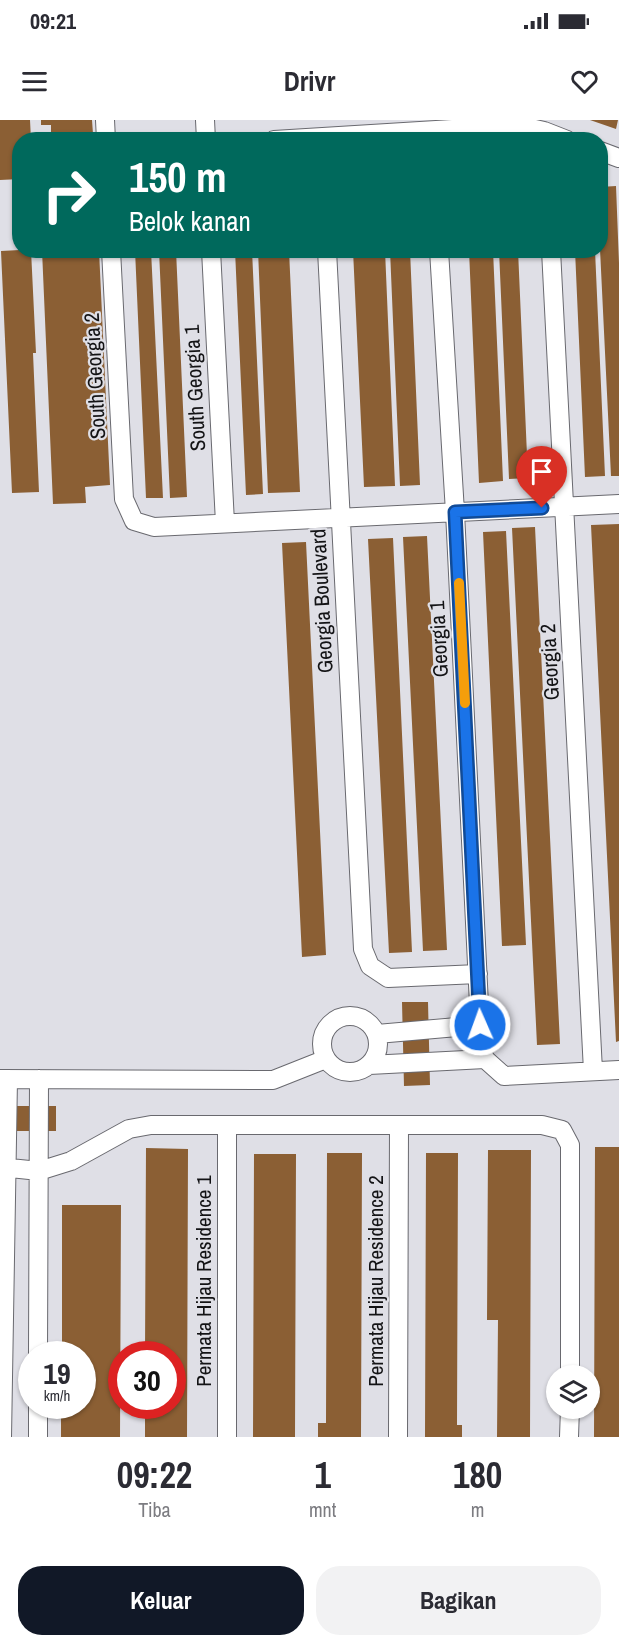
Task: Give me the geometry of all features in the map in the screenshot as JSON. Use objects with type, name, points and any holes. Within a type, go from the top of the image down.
[{"type":"street","points":[[320,132],[516,125],[548,132]]},
{"type":"street","name":"South Georgia 2","points":[[111,258],[124,499],[134,520],[154,527],[225,523]]},
{"type":"street","name":"South Georgia 1","points":[[211,258],[225,523]]},
{"type":"street","name":"Georgia Boulevard","points":[[327,258],[363,949],[370,966],[388,978],[478,974]]},
{"type":"street","name":"Georgia 1","points":[[439,258],[455,512],[481,1046],[485,1059]]},
{"type":"street","name":"Georgia 2","points":[[551,258],[594,1071]]},
{"type":"street","points":[[225,523],[619,504]]},
{"type":"street","points":[[369,1065],[378,1051],[377,1034],[368,1021],[353,1015],[337,1018],[325,1028],[321,1044],[326,1059],[338,1070],[354,1072],[369,1065],[485,1059],[504,1076],[619,1070]]},
{"type":"street","points":[[377,1034],[480,1025]]},
{"type":"street","points":[[3,1437],[4,1079],[273,1080],[326,1059]]},
{"type":"street","points":[[38,1341],[39,1079]]},
{"type":"street","points":[[3,1168],[39,1171],[71,1161],[129,1129],[151,1125],[542,1125],[562,1130],[570,1145],[570,1365]]},
{"type":"street","name":"Permata Hijau Residence 1","points":[[227,1125],[227,1437]]},
{"type":"street","name":"Permata Hijau Residence 2","points":[[398,1437],[399,1125]]},
{"type":"street","points":[[38,1419],[38,1437]]},
{"type":"street","points":[[570,1419],[570,1437]]},
{"type":"building","points":[[0,120],[30,120],[31,132],[12,132],[12,179],[0,180]]},
{"type":"building","points":[[41,120],[92,120],[93,132],[51,132],[51,125],[41,125]]},
{"type":"building","points":[[590,120],[618,120],[616,129]]},
{"type":"building","points":[[608,186],[616,186],[619,263],[619,476],[611,476],[600,258],[608,258]]},
{"type":"building","points":[[1,251],[12,251],[12,258],[31,258],[39,492],[12,493]]},
{"type":"building","points":[[42,258],[99,258],[110,485],[85,487],[86,503],[53,504]]},
{"type":"building","points":[[135,258],[151,258],[163,498],[146,498]]},
{"type":"building","points":[[159,258],[176,258],[187,497],[170,498]]},
{"type":"building","points":[[235,258],[252,258],[263,494],[246,495]]},
{"type":"building","points":[[258,258],[289,258],[300,492],[268,493]]},
{"type":"building","points":[[353,258],[385,258],[395,486],[364,487]]},
{"type":"building","points":[[390,258],[410,258],[420,485],[400,486]]},
{"type":"building","points":[[469,258],[493,258],[503,481],[479,483]]},
{"type":"building","points":[[499,258],[518,258],[528,478],[509,479]]},
{"type":"building","points":[[575,258],[595,258],[605,476],[585,477]]},
{"type":"building","points":[[619,524],[619,1041],[616,1042],[591,525]]},
{"type":"building","points":[[535,527],[560,1044],[537,1045],[512,528]]},
{"type":"building","points":[[506,531],[526,945],[502,946],[483,532]]},
{"type":"building","points":[[427,536],[447,950],[423,951],[403,537]]},
{"type":"building","points":[[393,538],[412,952],[389,953],[368,539]]},
{"type":"building","points":[[306,542],[326,955],[302,957],[282,543]]},
{"type":"building","points":[[402,1002],[428,1002],[430,1085],[404,1086]]},
{"type":"building","points":[[0,1106],[56,1106],[56,1131],[0,1131]]},
{"type":"building","points":[[595,1147],[619,1147],[619,1437],[594,1437],[594,1419],[600,1419],[600,1365],[594,1365]]},
{"type":"building","points":[[146,1148],[188,1149],[187,1437],[145,1437],[145,1419],[186,1419],[186,1341],[145,1341]]},
{"type":"building","points":[[488,1150],[531,1150],[530,1437],[497,1437],[498,1320],[487,1320]]},
{"type":"building","points":[[327,1153],[362,1153],[361,1437],[318,1437],[318,1423],[326,1423]]},
{"type":"building","points":[[426,1153],[458,1153],[457,1425],[462,1425],[462,1437],[425,1437]]},
{"type":"building","points":[[254,1154],[296,1154],[295,1437],[253,1437]]},
{"type":"building","points":[[62,1205],[121,1205],[120,1341],[108,1341],[108,1419],[120,1419],[120,1437],[61,1437],[61,1419],[96,1419],[96,1341],[62,1341]]},
{"type":"slow traffic","points":[[459,583],[465,703]]},
{"type":"route","points":[[480,1025],[455,512],[542,508]]}]
